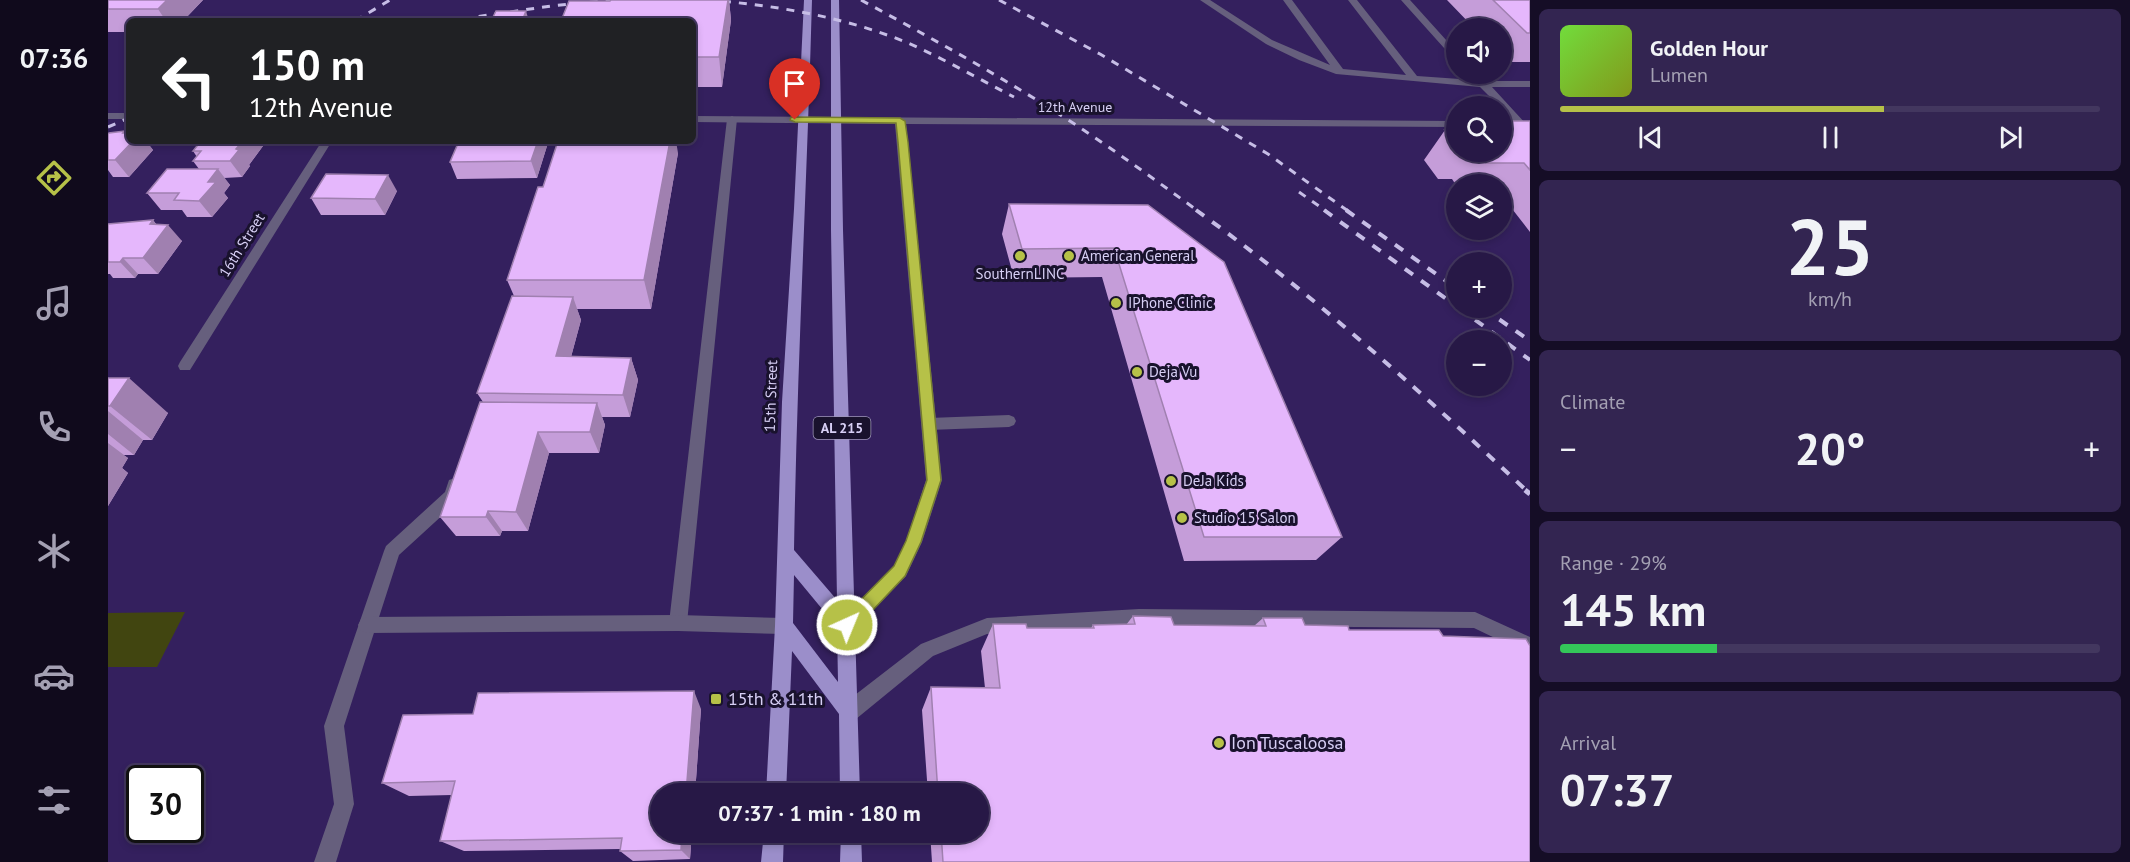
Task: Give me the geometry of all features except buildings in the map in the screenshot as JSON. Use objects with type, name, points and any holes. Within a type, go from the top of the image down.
[{"type":"main road","name":"15th Street","points":[[777,783],[784,626],[789,402],[800,209],[808,0]]},
{"type":"main road","name":"AL 215","points":[[835,0],[837,230],[850,783]]},
{"type":"main road","points":[[786,553],[847,625]]},
{"type":"main road","points":[[784,626],[849,712]]},
{"type":"main road","points":[[772,862],[773,843]]},
{"type":"main road","points":[[851,843],[851,862]]},
{"type":"street","points":[[1204,0],[1264,41],[1304,61],[1340,72],[1446,81]]},
{"type":"street","points":[[1287,0],[1340,72]]},
{"type":"street","points":[[1352,0],[1414,79]]},
{"type":"street","points":[[1405,0],[1446,45]]},
{"type":"street","points":[[1483,84],[1526,124]]},
{"type":"street","points":[[1512,84],[1530,84]]},
{"type":"street","points":[[108,116],[126,117]]},
{"type":"street","name":"12th Avenue","points":[[696,119],[1446,124]]},
{"type":"street","points":[[678,623],[732,119]]},
{"type":"street","points":[[847,625],[900,571],[914,542],[934,480],[900,121]]},
{"type":"street","name":"16th Street","points":[[184,366],[325,144]]},
{"type":"street","points":[[929,424],[1009,421]]},
{"type":"street","points":[[325,862],[344,804],[334,726],[392,551],[452,496],[459,474]]},
{"type":"street","points":[[849,712],[927,651],[987,626],[1139,617],[1475,620],[1530,646]]},
{"type":"street","points":[[368,625],[678,623],[784,626]]},
{"type":"green space","points":[[185,612],[157,667],[108,667],[108,613]]},
{"type":"railway","points":[[360,18],[390,0]]},
{"type":"railway","points":[[468,18],[551,6],[615,0]]},
{"type":"railway","points":[[707,0],[784,9],[860,26],[908,43],[1014,97]]},
{"type":"railway","points":[[861,0],[1040,102],[1198,211]]},
{"type":"railway","points":[[999,0],[1100,54],[1268,154],[1348,211]]},
{"type":"railway","points":[[108,127],[126,119]]},
{"type":"railway","points":[[1299,192],[1326,211]]},
{"type":"railway","points":[[1196,210],[1325,310],[1527,491]]},
{"type":"railway","points":[[1324,210],[1446,299]]},
{"type":"railway","points":[[1346,210],[1446,281]]},
{"type":"railway","points":[[1473,318],[1530,360]]},
{"type":"railway","points":[[1497,318],[1530,341]]},
{"type":"railway","points":[[1525,490],[1530,494]]},
{"type":"place","name":"SouthernLINC","points":[[1020,256]]},
{"type":"place","name":"American General","points":[[1069,256]]},
{"type":"place","name":"IPhone Clinic","points":[[1116,303]]},
{"type":"place","name":"Deja Vu","points":[[1137,372]]},
{"type":"place","name":"DeJa Kids","points":[[1171,481]]},
{"type":"place","name":"Studio 15 Salon","points":[[1182,518]]},
{"type":"place","name":"15th & 11th","points":[[716,699]]},
{"type":"place","name":"Ion Tuscaloosa","points":[[1219,743]]},
{"type":"route","points":[[795,120],[900,121],[903,142],[934,480],[914,542],[900,571],[847,625]]}]
